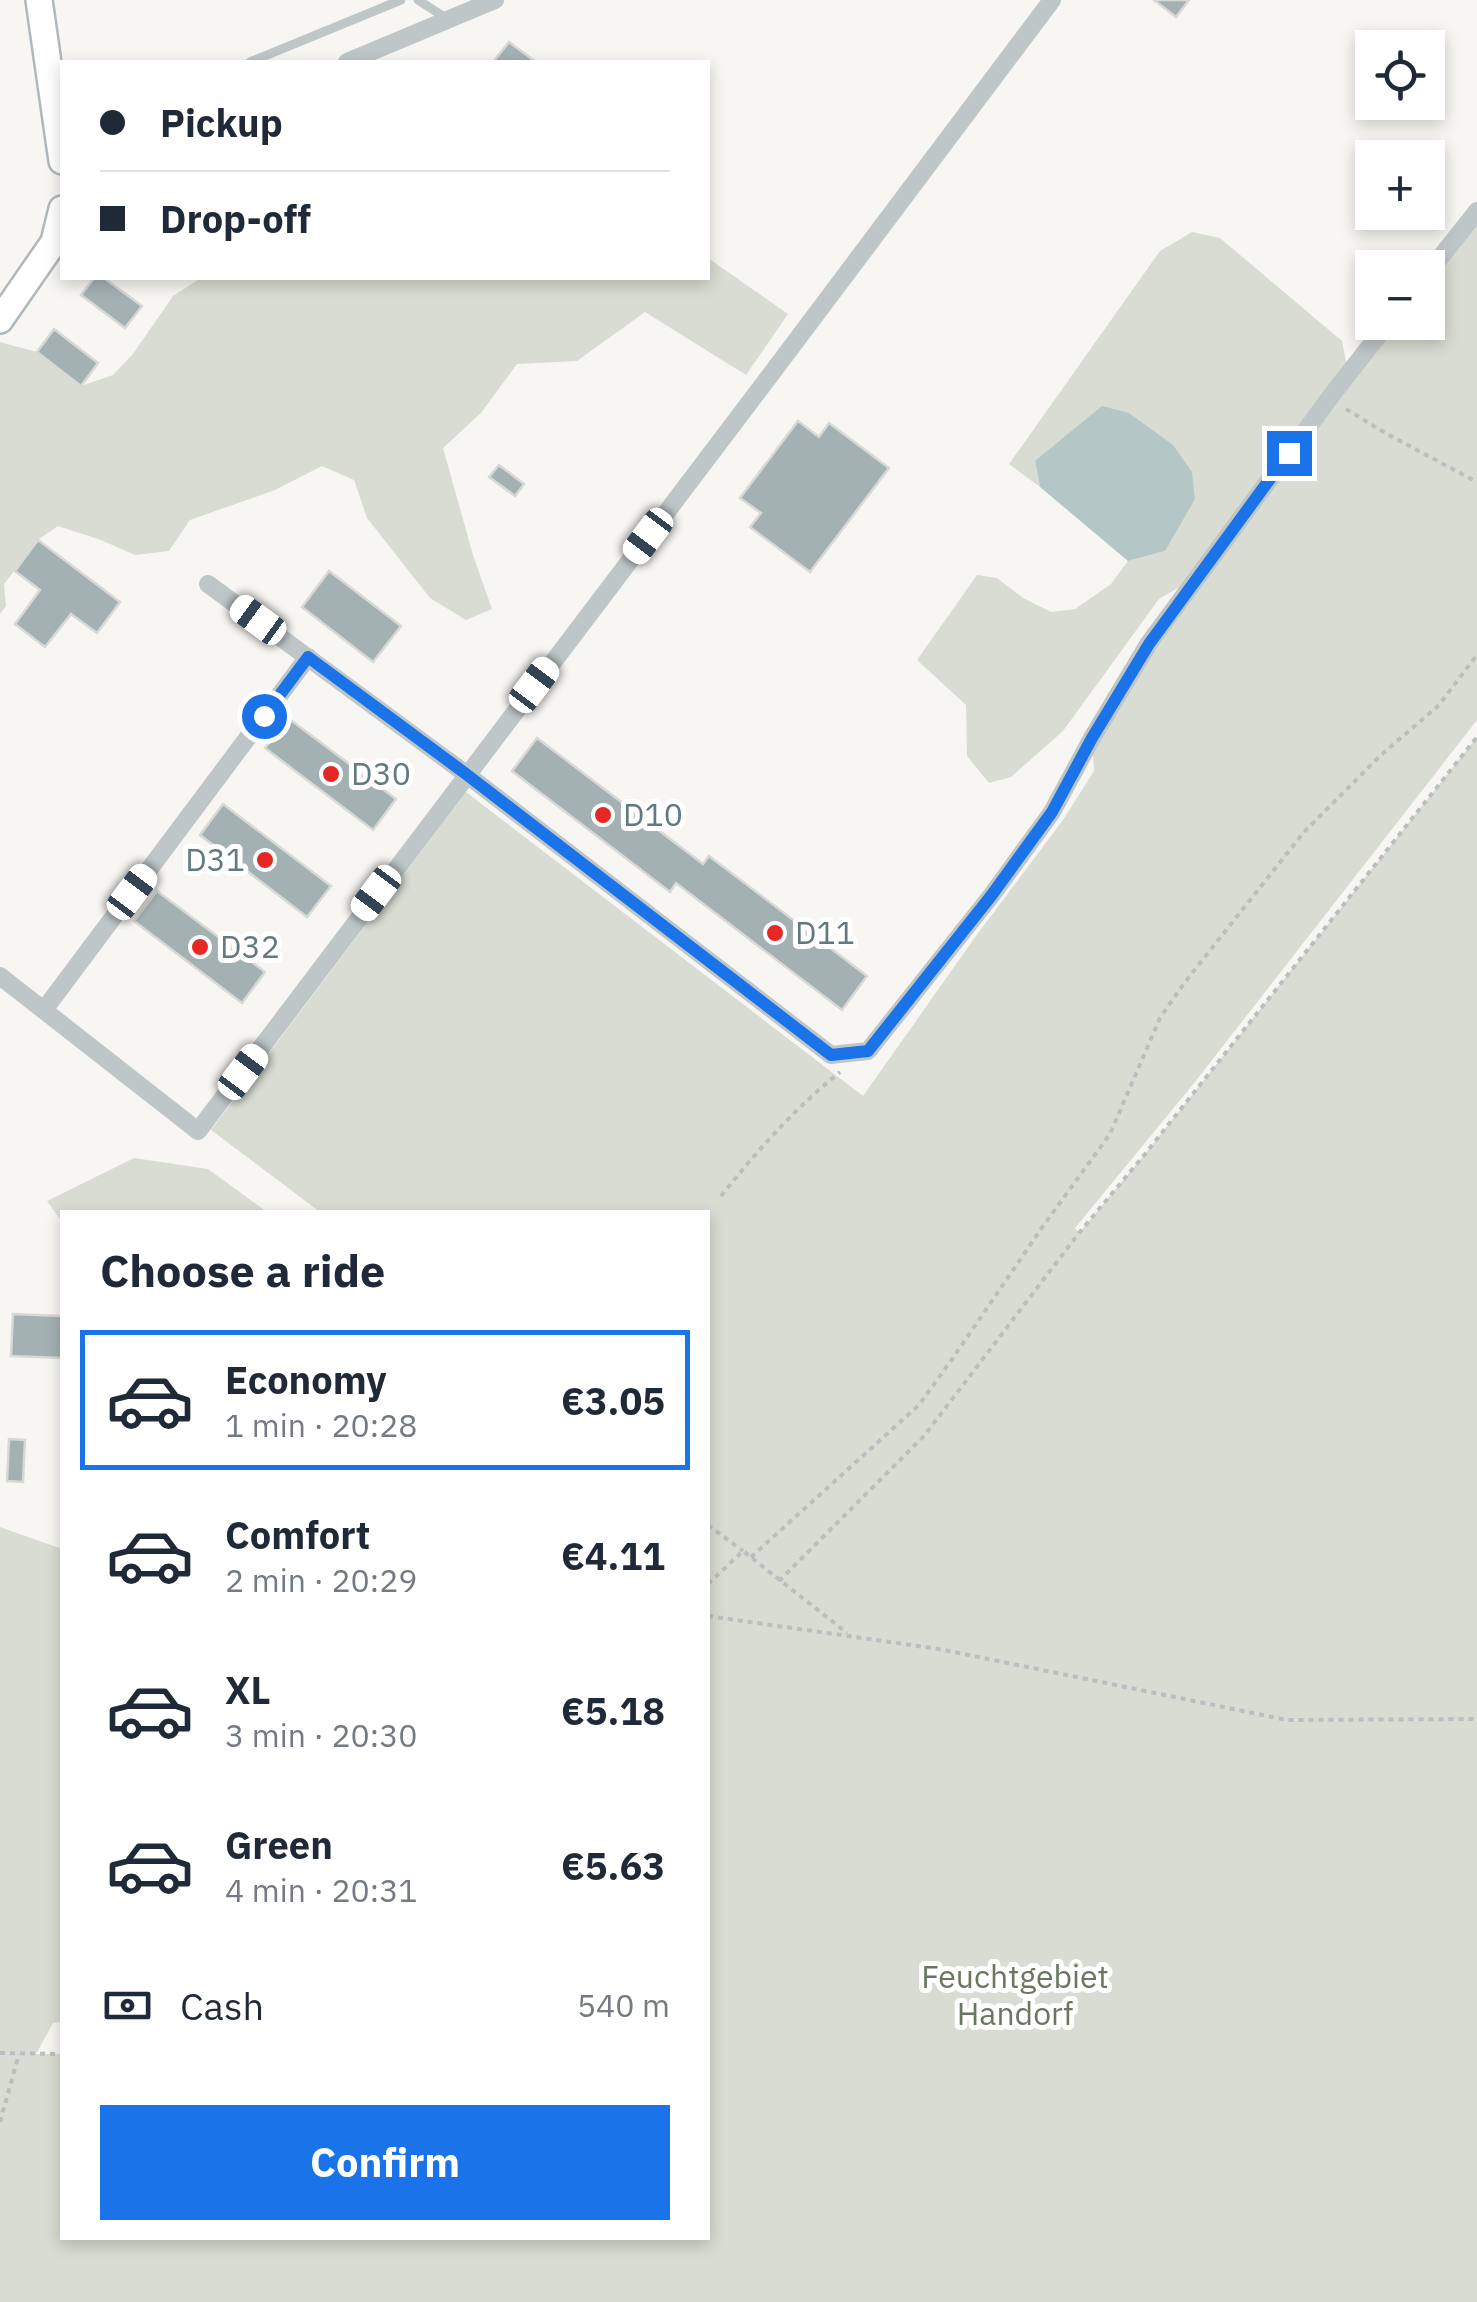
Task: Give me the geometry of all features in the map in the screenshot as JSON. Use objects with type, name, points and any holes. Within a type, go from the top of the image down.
[{"type":"street","points":[[40,0],[60,128]]},
{"type":"street","points":[[0,976],[198,1131],[1052,0]]},
{"type":"street","points":[[352,60],[484,2]]},
{"type":"street","points":[[1445,252],[1477,210]]},
{"type":"street","points":[[0,320],[54,242],[60,217]]},
{"type":"street","points":[[208,584],[466,774],[831,1055],[868,1051],[1052,812],[1149,644],[1375,340]]},
{"type":"street","points":[[44,1010],[308,657]]},
{"type":"lane","points":[[255,60],[401,0]]},
{"type":"lane","points":[[418,0],[448,20]]},
{"type":"path","points":[[1330,398],[1477,482]]},
{"type":"path","points":[[751,1557],[919,1405],[1110,1134],[1160,1018],[1185,982],[1304,832],[1380,756],[1440,704],[1477,655]]},
{"type":"path","points":[[779,1580],[924,1436],[1079,1234],[1477,737]]},
{"type":"path","points":[[721,1196],[766,1139],[818,1090],[868,1051]]},
{"type":"path","points":[[710,1526],[851,1636]]},
{"type":"path","points":[[710,1582],[743,1551]]},
{"type":"path","points":[[710,1616],[939,1649],[1287,1720],[1477,1719]]},
{"type":"path","points":[[0,2053],[60,2054]]},
{"type":"path","points":[[0,2122],[19,2054]]},
{"type":"green space","name":"Feuchtgebiet Handorf","points":[[1477,211],[1477,720],[1195,1082],[1075,1228],[1079,1233],[1145,1154],[1477,737],[1477,2302],[0,2302],[0,1527],[60,1548],[60,2022],[53,2023],[36,2054],[60,2054],[60,2240],[710,2240],[710,1210],[317,1210],[211,1130],[466,792],[863,1096],[1063,820],[1094,771],[1092,738],[1203,566],[1159,599],[1063,731],[1011,777],[989,783],[967,756],[966,705],[917,660],[977,575],[997,578],[1023,598],[1051,612],[1075,609],[1111,584],[1128,561],[1165,551],[1035,461],[1040,487],[1009,464],[1160,251],[1192,232],[1220,238],[1342,341],[1348,372],[1375,340],[1445,340],[1445,251]]},
{"type":"green space","points":[[710,259],[788,314],[746,375],[645,312],[577,361],[517,364],[481,413],[443,448],[492,609],[466,620],[430,598],[367,518],[354,480],[322,466],[275,490],[190,520],[169,551],[135,555],[58,526],[39,539],[4,584],[6,606],[0,614],[0,342],[37,352],[81,386],[113,375],[133,354],[173,296],[198,280],[710,280]]},
{"type":"green space","points":[[134,1158],[208,1169],[264,1210],[60,1210],[60,1219],[47,1201]]},
{"type":"shaded area","points":[[1102,406],[1129,413],[1173,445],[1192,472],[1195,499],[1165,551],[1128,561],[1040,487],[1035,461]]},
{"type":"building","points":[[1154,0],[1189,0],[1176,17]]},
{"type":"building","points":[[509,42],[533,60],[495,60]]},
{"type":"building","points":[[92,280],[107,280],[142,306],[125,328],[81,295]]},
{"type":"building","points":[[54,329],[98,363],[81,386],[37,352]]},
{"type":"building","points":[[798,421],[819,437],[829,423],[889,468],[810,572],[750,527],[761,513],[740,498]]},
{"type":"building","points":[[499,465],[524,484],[515,496],[489,477]]},
{"type":"building","points":[[38,540],[120,602],[97,633],[71,614],[45,647],[15,624],[40,590],[15,571]]},
{"type":"building","points":[[329,571],[401,626],[373,662],[302,607]]},
{"type":"building","name":"D30","points":[[288,718],[396,799],[373,830],[265,748]]},
{"type":"building","points":[[537,738],[703,864],[709,856],[867,976],[842,1010],[676,883],[670,892],[512,771]]},
{"type":"building","name":"D31","points":[[223,804],[331,886],[307,917],[200,835]]},
{"type":"building","name":"D32","points":[[157,891],[265,972],[242,1003],[134,921]]},
{"type":"building","points":[[13,1314],[60,1316],[60,1358],[11,1356]]},
{"type":"building","points":[[9,1439],[25,1440],[23,1482],[7,1481]]},
{"type":"place","name":"D30","points":[[331,774]]},
{"type":"place","name":"D10","points":[[603,815]]},
{"type":"place","name":"D31","points":[[265,860]]},
{"type":"place","name":"D11","points":[[775,933]]},
{"type":"place","name":"D32","points":[[200,947]]},
{"type":"route","points":[[264,716],[308,657],[831,1055],[868,1051],[1052,812],[1149,644],[1289,453]]}]
